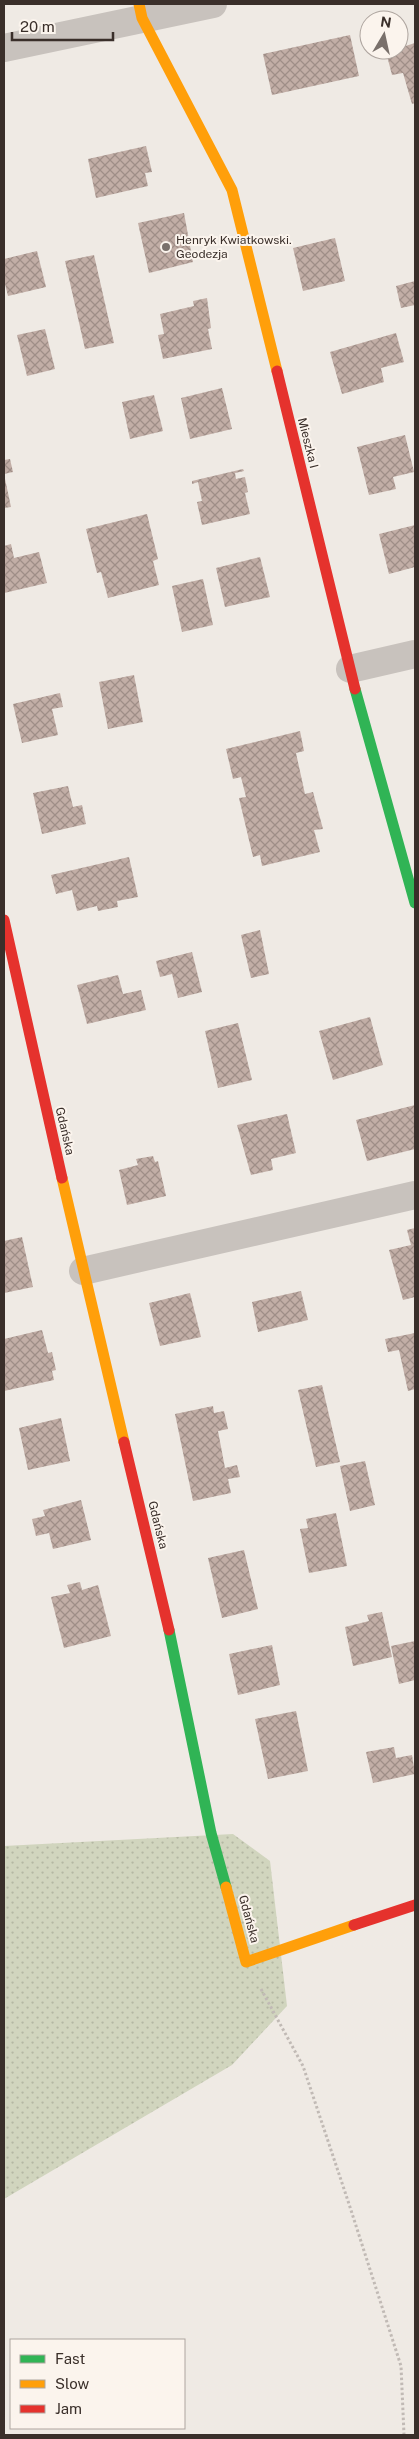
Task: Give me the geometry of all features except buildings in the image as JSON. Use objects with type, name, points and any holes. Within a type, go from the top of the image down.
[{"type":"street","points":[[4,48],[140,11],[213,4]]},
{"type":"street","name":"Mieszka I","points":[[140,11],[232,190],[350,669],[415,903]]},
{"type":"street","points":[[350,669],[415,654]]},
{"type":"street","name":"Gdańska","points":[[4,920],[83,1270],[172,1639],[211,1833],[246,1962],[415,1905]]},
{"type":"street","points":[[83,1270],[415,1195]]},
{"type":"path","points":[[246,1962],[303,2066],[401,2366],[404,2435]]},
{"type":"green space","points":[[233,1834],[270,1861],[287,2006],[232,2065],[4,2199],[4,1846]]},
{"type":"traffic: fast","points":[[355,689],[415,903]]},
{"type":"traffic: fast","points":[[169,1630],[211,1833],[226,1887]]},
{"type":"traffic: slow","points":[[139,4],[142,18],[232,190],[277,371]]},
{"type":"traffic: slow","points":[[62,1178],[124,1442]]},
{"type":"traffic: slow","points":[[226,1887],[246,1962],[354,1925]]},
{"type":"traffic: jam","points":[[277,371],[355,689]]},
{"type":"traffic: jam","points":[[4,920],[62,1178]]},
{"type":"traffic: jam","points":[[124,1442],[169,1630]]},
{"type":"traffic: jam","points":[[354,1925],[415,1905]]},
{"type":"place","name":"Henryk Kwiatkowski. Geodezja","points":[[166,247]]}]
